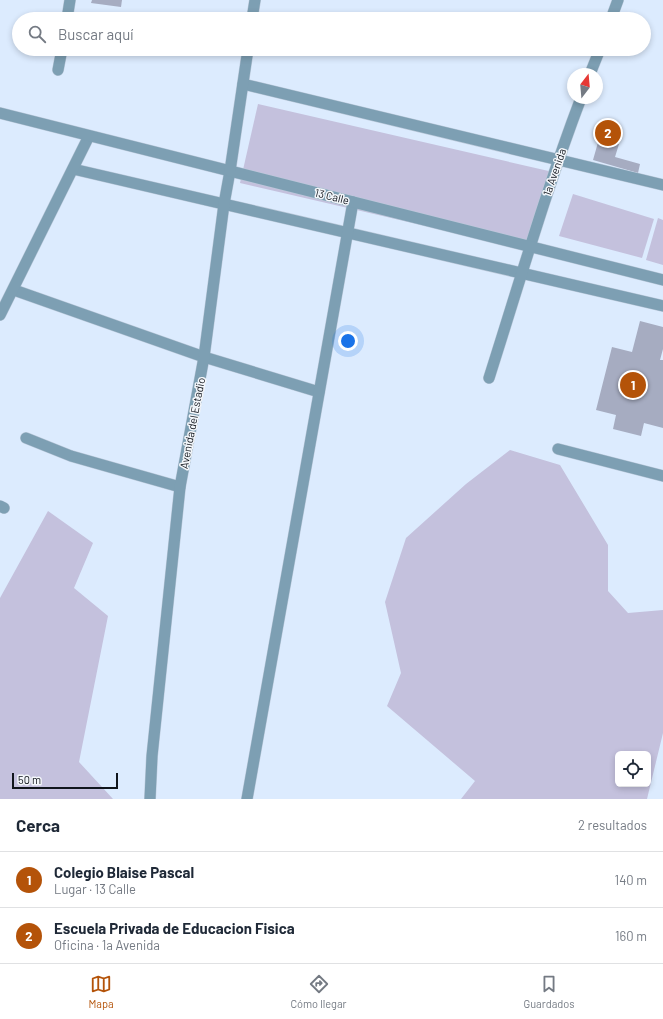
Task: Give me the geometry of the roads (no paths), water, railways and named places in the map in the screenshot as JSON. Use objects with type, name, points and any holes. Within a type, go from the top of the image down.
[{"type":"street","points":[[68,12],[70,0]]},
{"type":"street","points":[[253,12],[255,0]]},
{"type":"street","points":[[614,12],[618,0]]},
{"type":"street","points":[[58,70],[61,56]]},
{"type":"street","name":"Avenida del Estadio","points":[[150,799],[152,756],[180,487],[204,357],[224,204],[247,56]]},
{"type":"street","points":[[592,68],[597,56]]},
{"type":"street","points":[[243,84],[663,185]]},
{"type":"street","name":"1a Avenida","points":[[490,378],[522,274],[529,246],[558,159],[579,104]]},
{"type":"street","name":"13 Calle","points":[[0,114],[663,280]]},
{"type":"street","points":[[0,315],[14,290],[89,136]]},
{"type":"street","points":[[73,169],[663,306]]},
{"type":"street","points":[[247,799],[353,202]]},
{"type":"street","points":[[14,290],[204,357],[319,392]]},
{"type":"street","points":[[26,438],[72,456],[180,487]]},
{"type":"street","points":[[558,449],[663,476]]},
{"type":"place","name":"Escuela Privada de Educacion Fisica","points":[[608,133]]},
{"type":"place","name":"Colegio Blaise Pascal","points":[[633,385]]}]
